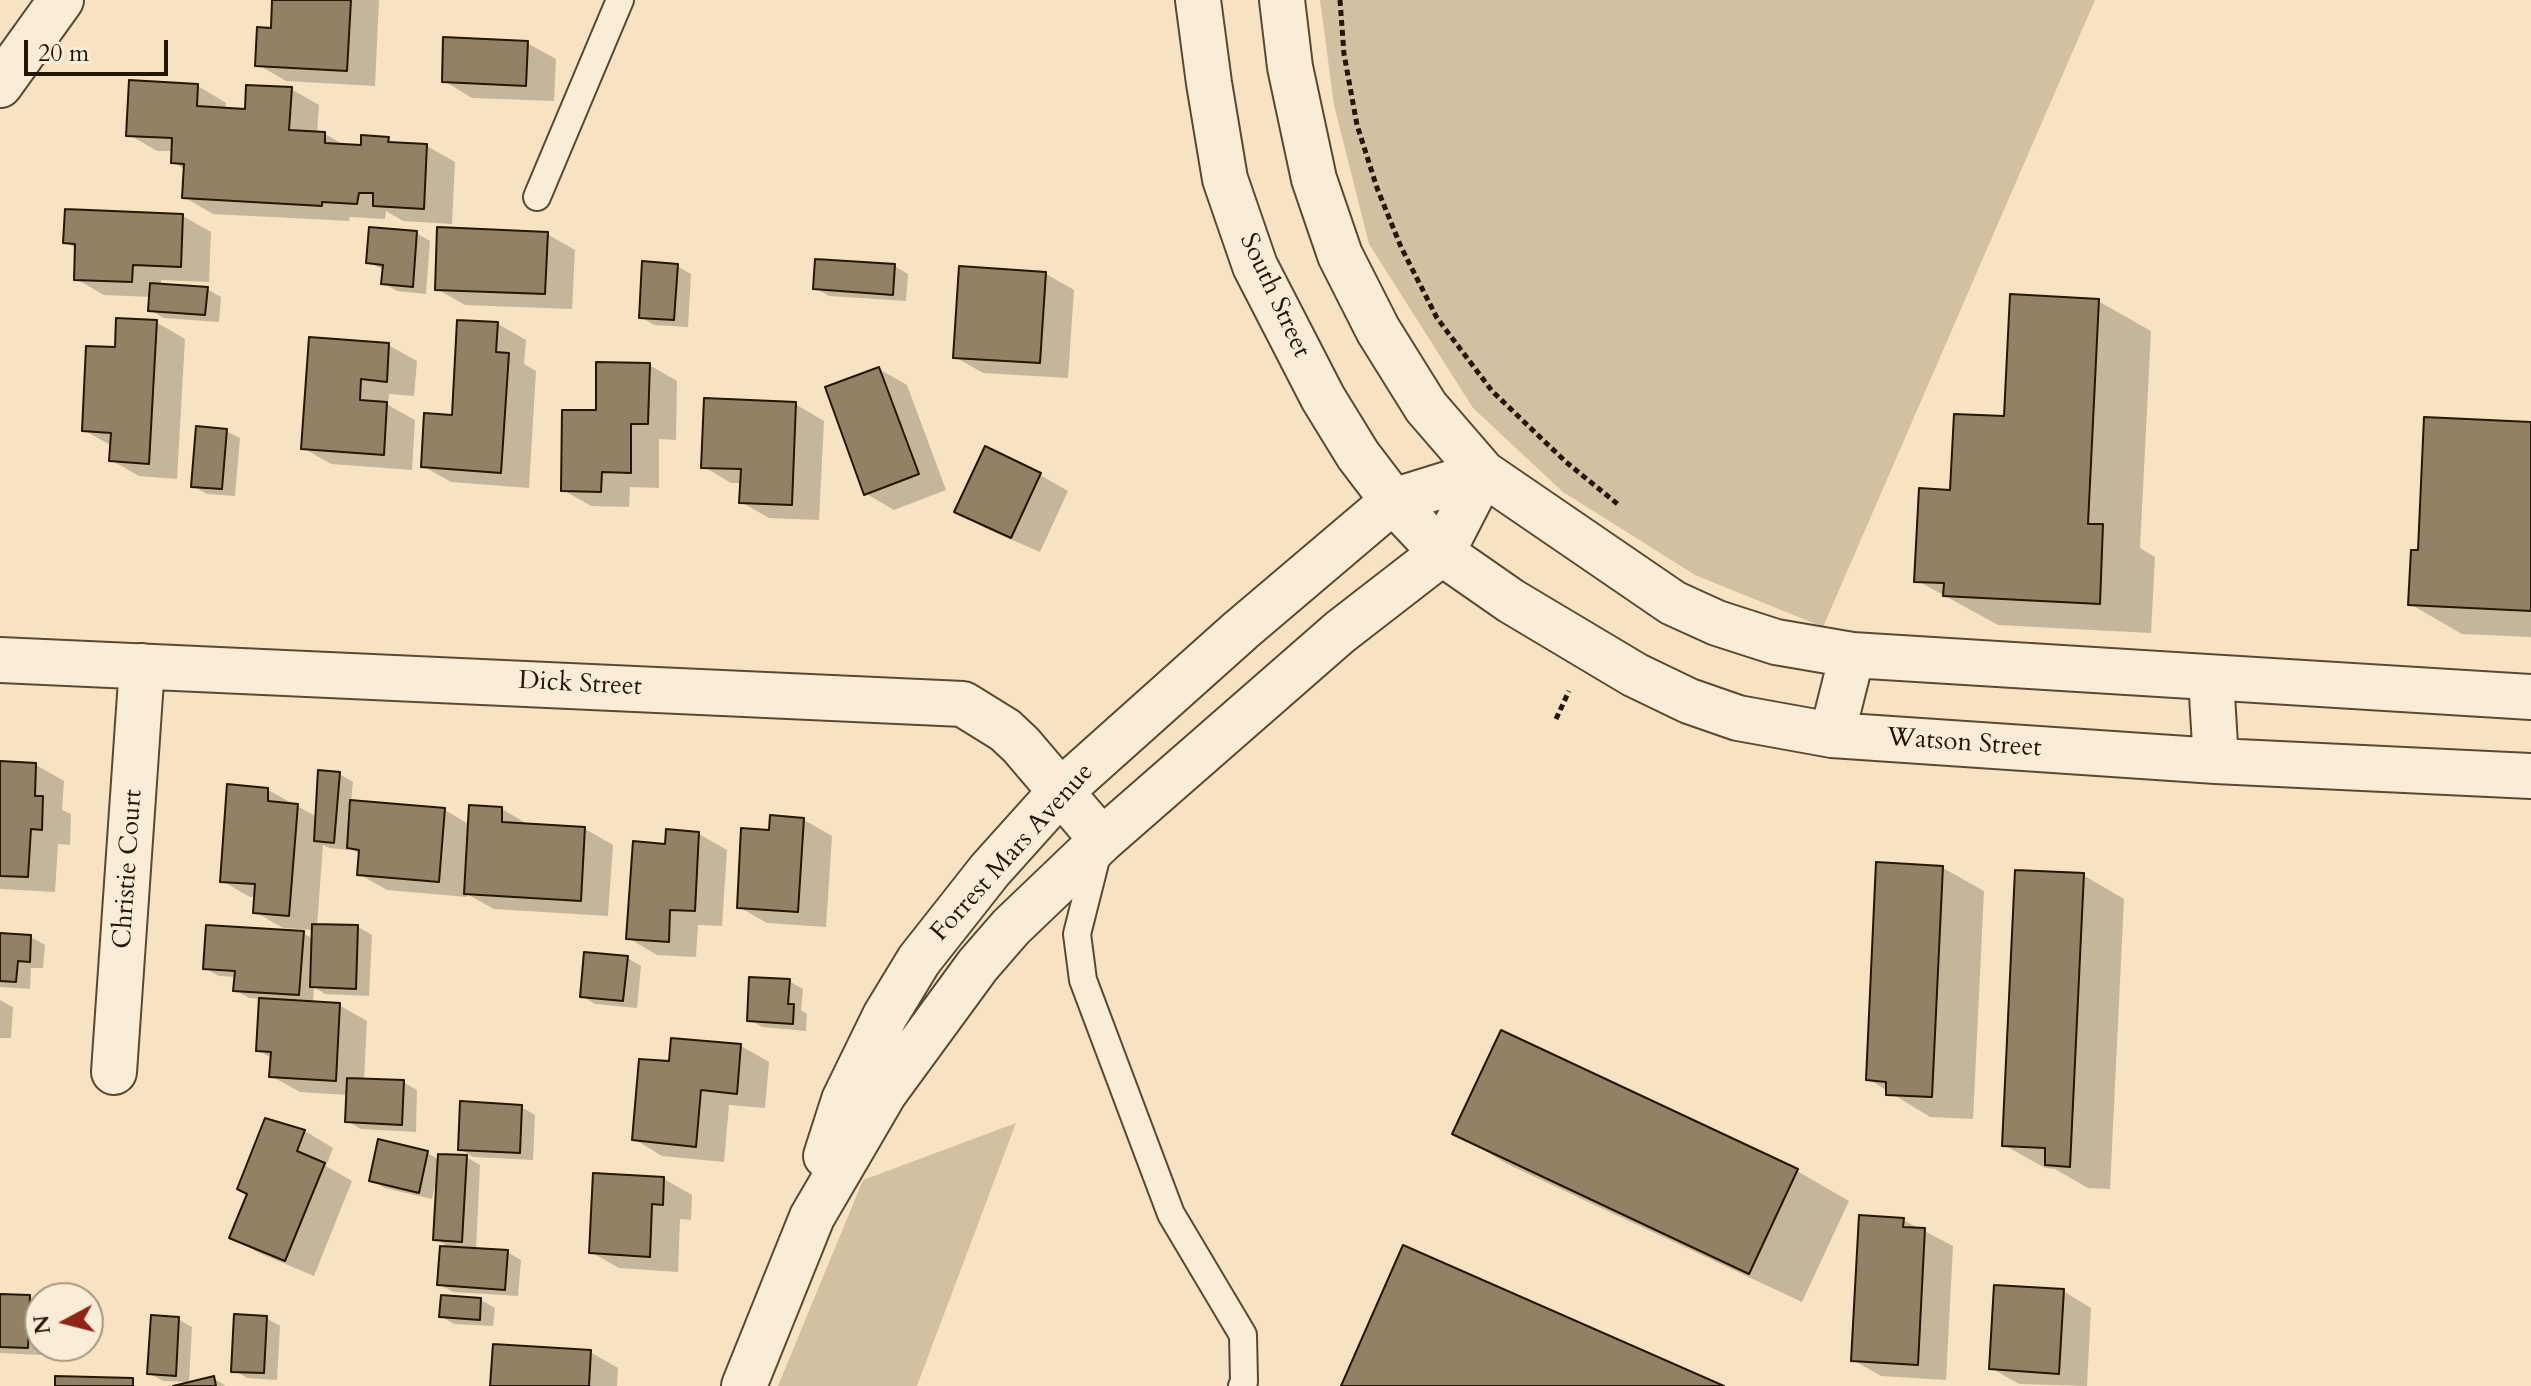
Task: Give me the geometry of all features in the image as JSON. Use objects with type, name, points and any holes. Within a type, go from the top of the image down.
[{"type":"street","points":[[0,85],[61,0]]},
{"type":"street","name":"South Street","points":[[1198,0],[1225,179],[1255,266],[1323,398],[1358,455],[1393,501],[1442,553]]},
{"type":"street","points":[[1282,0],[1290,67],[1314,179],[1340,255],[1378,330],[1426,407],[1483,473],[1673,603],[1717,623],[1776,642],[1852,655],[2531,697]]},
{"type":"street","points":[[1393,501],[1483,473]]},
{"type":"street","points":[[1442,553],[1483,473]]},
{"type":"street","name":"Forrest Mars Avenue","points":[[744,1386],[812,1217],[835,1125],[850,1088],[885,1016],[919,960],[990,870],[1061,791],[1241,630],[1393,501]]},
{"type":"street","name":"Forrest Mars Avenue","points":[[812,1217],[885,1092],[978,965],[1011,927],[1102,840],[1340,632],[1442,553]]},
{"type":"street","name":"Watson Street","points":[[1442,553],[1511,601],[1635,675],[1689,701],[1738,718],[1832,735],[2216,761],[2531,776]]},
{"type":"street","points":[[1832,735],[1852,655]]},
{"type":"street","name":"Dick Street","points":[[0,660],[963,704],[1005,730],[1102,840]]},
{"type":"street","name":"Christie Court","points":[[114,1072],[142,666]]},
{"type":"street","points":[[2211,679],[2216,761]]},
{"type":"lane","points":[[537,197],[620,0]]},
{"type":"lane","points":[[1102,840],[1087,887],[1077,934],[1083,980],[1171,1214],[1243,1335],[1242,1386]]},
{"type":"path","points":[[1340,0],[1344,54],[1357,125],[1377,188],[1401,247],[1437,318],[1492,391],[1566,462],[1623,508]]},
{"type":"shaded area","points":[[1320,0],[2095,0],[1823,627],[1695,575],[1563,492],[1473,408],[1369,244],[1334,105]]},
{"type":"shaded area","points":[[1016,1123],[917,1386],[778,1386],[863,1180]]},
{"type":"building","points":[[272,0],[351,0],[347,71],[255,66],[257,27],[271,28]]},
{"type":"building","points":[[443,37],[528,41],[526,86],[442,82]]},
{"type":"building","points":[[129,80],[198,84],[197,106],[245,109],[246,85],[292,87],[289,130],[325,132],[325,143],[361,145],[361,135],[389,137],[388,142],[427,144],[424,209],[373,206],[373,193],[359,193],[357,204],[322,202],[322,206],[182,198],[184,164],[171,163],[172,138],[126,136]]},
{"type":"building","points":[[65,209],[183,214],[181,267],[133,265],[132,282],[74,280],[75,244],[63,243]]},
{"type":"building","points":[[369,227],[417,231],[413,287],[381,284],[383,265],[366,263]]},
{"type":"building","points":[[437,227],[548,232],[545,294],[435,290]]},
{"type":"building","points":[[815,259],[895,264],[893,295],[813,289]]},
{"type":"building","points":[[642,261],[678,264],[674,320],[639,318]]},
{"type":"building","points":[[959,266],[1046,272],[1040,363],[953,358]]},
{"type":"building","points":[[150,283],[208,287],[205,315],[148,311]]},
{"type":"building","points":[[2010,294],[2099,299],[2088,524],[2103,524],[2100,604],[1943,596],[1944,583],[1914,582],[1919,488],[1950,490],[1954,414],[2004,416]]},
{"type":"building","points":[[116,318],[157,320],[149,464],[109,461],[111,433],[82,431],[86,346],[115,347]]},
{"type":"building","points":[[457,320],[498,322],[496,352],[509,353],[501,473],[421,467],[424,413],[452,415]]},
{"type":"building","points":[[309,337],[389,343],[387,382],[361,379],[360,400],[387,402],[384,455],[301,449]]},
{"type":"building","points":[[596,362],[650,363],[648,424],[631,424],[631,473],[602,472],[601,492],[561,491],[562,410],[596,410]]},
{"type":"building","points":[[879,367],[919,474],[864,495],[825,387]]},
{"type":"building","points":[[704,398],[796,402],[792,505],[739,503],[741,469],[701,468]]},
{"type":"building","points":[[2424,417],[2531,422],[2531,611],[2408,605],[2411,550],[2418,550]]},
{"type":"building","points":[[196,426],[227,429],[222,489],[191,487]]},
{"type":"building","points":[[985,446],[1041,473],[1011,538],[954,512]]},
{"type":"building","points":[[0,761],[36,763],[35,796],[43,796],[42,830],[31,829],[28,877],[0,876]]},
{"type":"building","points":[[318,770],[340,772],[334,843],[314,841]]},
{"type":"building","points":[[227,784],[268,788],[268,801],[298,804],[289,916],[253,913],[255,884],[220,882]]},
{"type":"building","points":[[350,800],[445,808],[439,882],[357,875],[359,850],[347,848]]},
{"type":"building","points":[[469,805],[502,807],[502,822],[585,827],[581,901],[464,894]]},
{"type":"building","points":[[770,815],[804,818],[798,912],[737,908],[741,828],[769,830]]},
{"type":"building","points":[[666,829],[699,832],[695,911],[670,910],[669,942],[626,939],[633,841],[665,844]]},
{"type":"building","points":[[1876,862],[1943,866],[1932,1097],[1886,1095],[1886,1082],[1866,1080]]},
{"type":"building","points":[[2015,870],[2084,873],[2070,1167],[2045,1165],[2045,1148],[2002,1146]]},
{"type":"building","points":[[312,924],[358,925],[356,989],[310,987]]},
{"type":"building","points":[[206,925],[304,931],[299,995],[233,991],[235,971],[203,969]]},
{"type":"building","points":[[0,933],[31,935],[30,962],[18,961],[16,982],[0,981]]},
{"type":"building","points":[[584,952],[628,956],[623,1001],[580,997]]},
{"type":"building","points":[[749,977],[790,979],[788,1004],[794,1004],[793,1024],[747,1021]]},
{"type":"building","points":[[259,998],[340,1003],[336,1081],[269,1077],[271,1052],[256,1051]]},
{"type":"building","points":[[1501,1030],[1798,1169],[1749,1274],[1452,1134]]},
{"type":"building","points":[[671,1038],[741,1044],[737,1094],[701,1090],[696,1147],[632,1140],[639,1059],[669,1061]]},
{"type":"building","points":[[347,1078],[404,1080],[402,1125],[345,1122]]},
{"type":"building","points":[[460,1101],[522,1105],[520,1153],[458,1150]]},
{"type":"building","points":[[265,1118],[305,1130],[297,1151],[325,1163],[285,1261],[229,1238],[247,1194],[237,1189]]},
{"type":"building","points":[[378,1139],[428,1151],[419,1193],[369,1181]]},
{"type":"building","points":[[438,1154],[467,1155],[462,1242],[433,1240]]},
{"type":"building","points":[[593,1173],[664,1177],[663,1205],[652,1204],[650,1257],[589,1253]]},
{"type":"building","points":[[1859,1215],[1904,1218],[1903,1227],[1925,1228],[1918,1365],[1851,1361]]},
{"type":"building","points":[[1403,1245],[1724,1386],[1341,1386]]},
{"type":"building","points":[[440,1246],[508,1250],[505,1290],[437,1285]]},
{"type":"building","points":[[1994,1285],[2064,1289],[2059,1374],[1989,1369]]},
{"type":"building","points":[[0,1294],[24,1295],[24,1348],[0,1347]]},
{"type":"building","points":[[441,1295],[481,1298],[480,1320],[439,1317]]},
{"type":"building","points":[[234,1314],[267,1316],[264,1373],[231,1372]]},
{"type":"building","points":[[151,1315],[179,1317],[176,1376],[147,1374]]},
{"type":"building","points":[[493,1344],[591,1350],[589,1386],[490,1386]]},
{"type":"building","points":[[55,1376],[133,1378],[133,1386],[55,1386]]},
{"type":"building","points":[[214,1376],[216,1386],[173,1386]]}]
